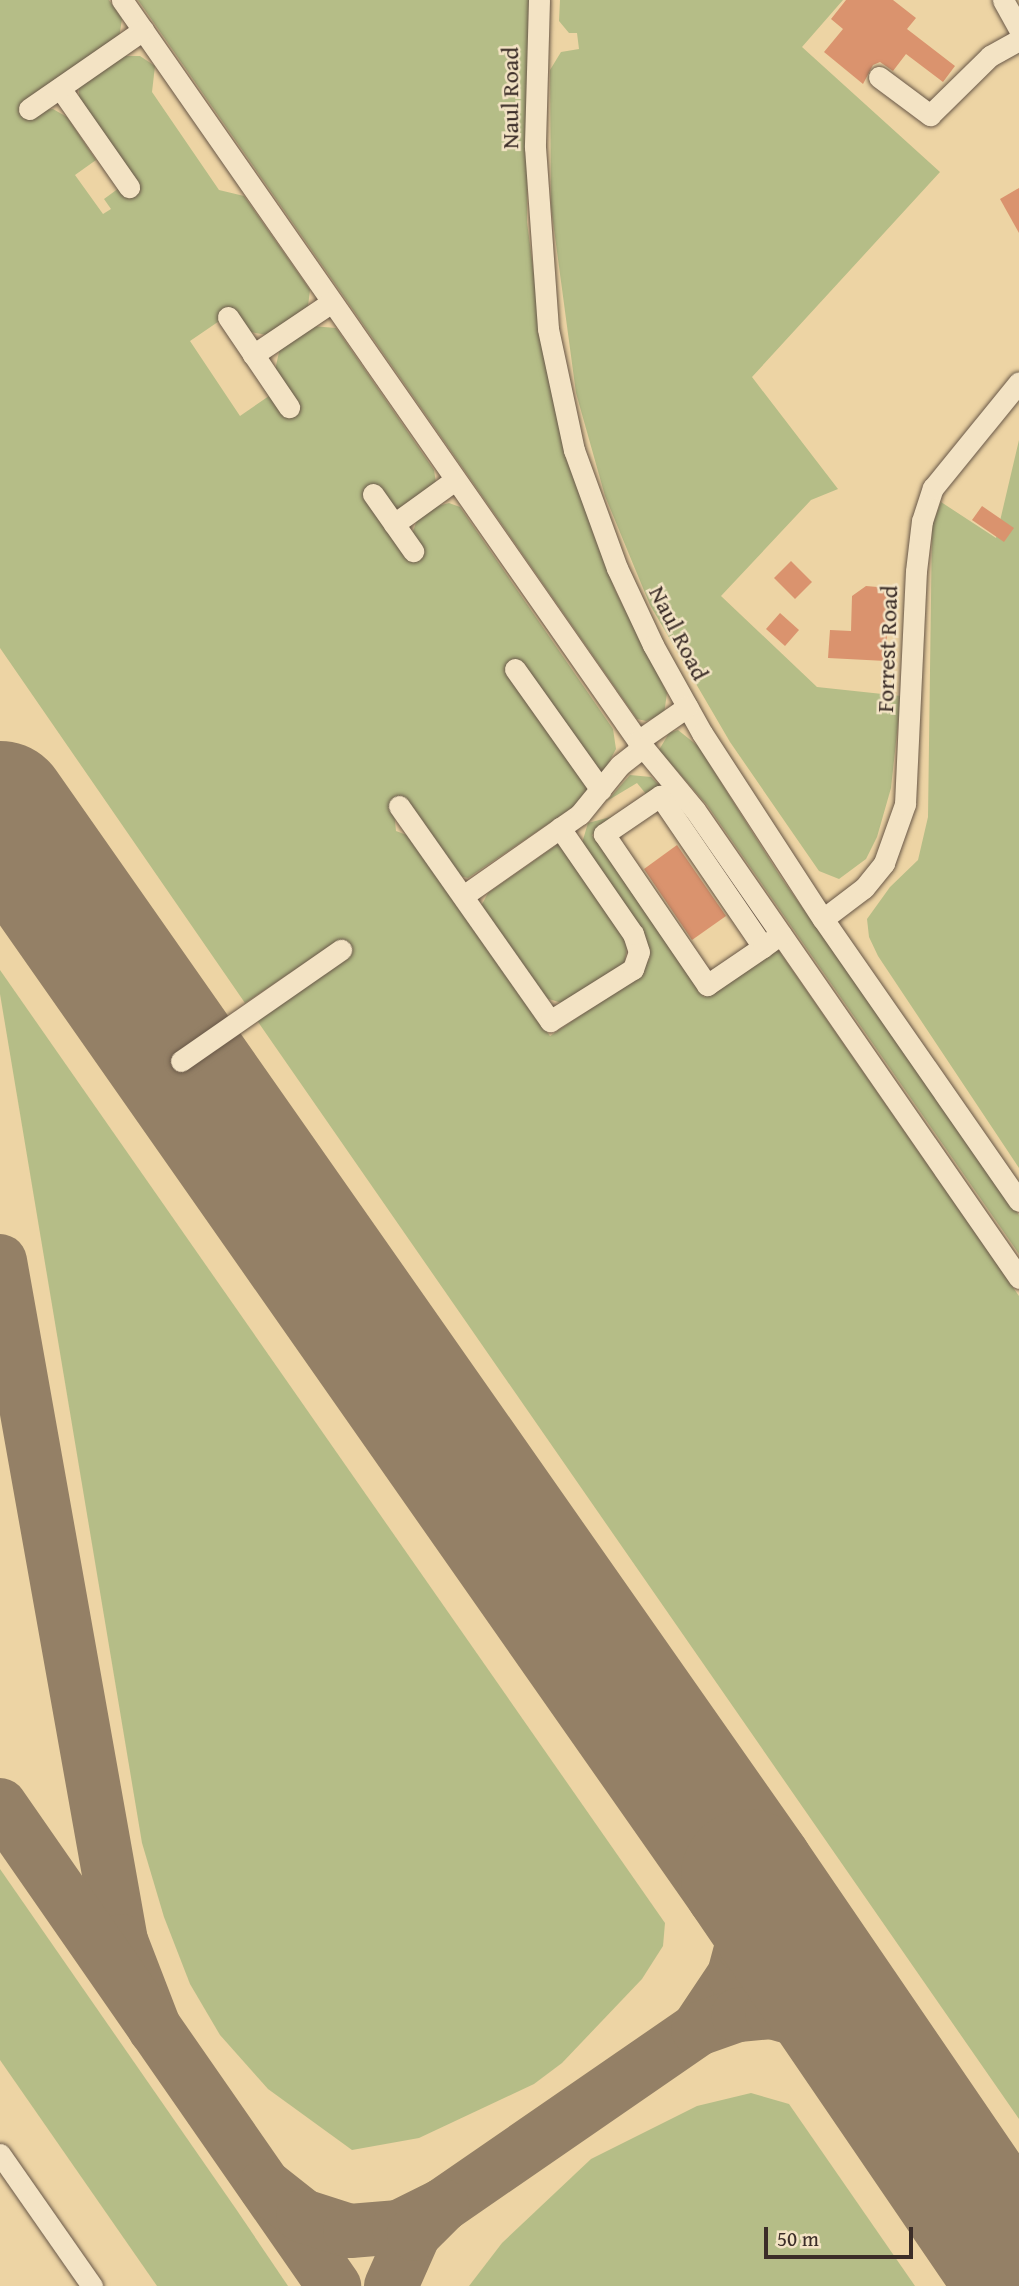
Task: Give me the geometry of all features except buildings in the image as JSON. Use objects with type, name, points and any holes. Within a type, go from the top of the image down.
[{"type":"street","points":[[122,0],[640,745],[695,810],[1019,1278]]},
{"type":"street","name":"Naul Road","points":[[539,0],[535,147],[548,329],[574,450],[612,555],[653,645],[687,707],[823,919],[1019,1201]]},
{"type":"street","points":[[1003,0],[1019,29]]},
{"type":"street","points":[[29,109],[144,30]]},
{"type":"street","points":[[879,77],[930,115],[990,56],[1019,40]]},
{"type":"street","points":[[60,88],[129,187]]},
{"type":"street","points":[[253,355],[332,302]]},
{"type":"street","points":[[228,317],[289,407]]},
{"type":"street","name":"Forrest Road","points":[[823,919],[864,888],[884,863],[905,804],[916,571],[922,521],[933,488],[1019,382]]},
{"type":"street","points":[[394,524],[455,480]]},
{"type":"street","points":[[373,494],[413,551]]},
{"type":"street","points":[[515,669],[601,790]]},
{"type":"street","points":[[463,896],[559,828],[601,790],[640,745],[687,707]]},
{"type":"street","points":[[763,947],[660,796],[604,834],[707,985],[763,947],[781,934]]},
{"type":"street","points":[[399,806],[550,1021],[633,969],[639,952],[633,934],[559,828]]},
{"type":"street","points":[[181,1061],[341,950]]},
{"type":"street","points":[[0,2154],[92,2286]]},
{"type":"green space","points":[[0,0],[109,0],[122,19],[119,38],[44,110],[53,109],[67,117],[96,160],[75,175],[103,214],[111,209],[104,199],[130,180],[79,97],[79,87],[122,56],[140,56],[155,66],[152,92],[219,190],[244,196],[310,290],[308,306],[267,335],[245,331],[231,313],[190,341],[240,416],[269,396],[280,348],[312,326],[336,328],[434,470],[436,483],[399,509],[388,506],[411,537],[417,520],[434,507],[449,503],[460,507],[613,729],[616,749],[602,775],[506,674],[590,791],[582,801],[468,878],[459,876],[394,812],[396,831],[412,837],[550,1036],[638,977],[650,958],[644,937],[582,843],[588,823],[614,816],[592,835],[704,997],[773,950],[779,951],[1019,1296],[1019,2119],[256,1019],[333,944],[245,1003],[0,648]]},
{"type":"green space","points":[[138,0],[529,0],[527,222],[547,372],[593,533],[615,590],[667,693],[664,714],[646,721],[637,719]]},
{"type":"green space","points":[[560,0],[843,0],[802,47],[940,172],[752,377],[838,489],[811,500],[721,596],[817,687],[901,696],[891,788],[877,837],[866,859],[839,879],[819,871],[730,742],[650,605],[605,496],[576,393],[551,207],[550,70],[561,52],[579,49],[577,33],[569,33],[559,21]]},
{"type":"green space","points":[[1019,440],[1019,1168],[878,956],[869,937],[867,919],[890,887],[918,860],[928,817],[932,526],[941,502],[996,538]]},
{"type":"green space","points":[[678,730],[698,746],[780,876],[1019,1215],[1019,1254],[707,805],[659,750],[669,733]]},
{"type":"green space","points":[[630,775],[651,777],[660,786],[696,829],[760,921],[754,925],[637,783],[607,801]]},
{"type":"green space","points":[[558,844],[622,933],[627,948],[624,966],[565,1004],[539,996],[479,910],[488,893]]},
{"type":"green space","points":[[0,970],[665,1923],[663,1946],[642,1979],[562,2063],[534,2084],[419,2138],[352,2150],[268,2089],[220,2035],[190,1984],[164,1917],[142,1843],[0,994]]},
{"type":"green space","points":[[0,1869],[288,2286],[157,2286],[0,2060]]},
{"type":"green space","points":[[751,2093],[789,2104],[915,2286],[469,2286],[502,2243],[591,2159],[697,2106]]},
{"type":"taxiway","points":[[0,1261],[121,1941],[155,2029]]},
{"type":"taxiway","points":[[0,1805],[334,2286]]},
{"type":"taxiway","points":[[698,2029],[734,1975],[742,1945],[748,1876]]},
{"type":"taxiway","points":[[265,2186],[303,2216],[350,2231],[399,2227],[443,2205],[698,2029],[738,2015],[772,2012],[852,2035]]},
{"type":"taxiway","points":[[391,2286],[414,2234],[442,2206]]},
{"type":"runway","points":[[0,808],[748,1876],[1019,2274]]}]
